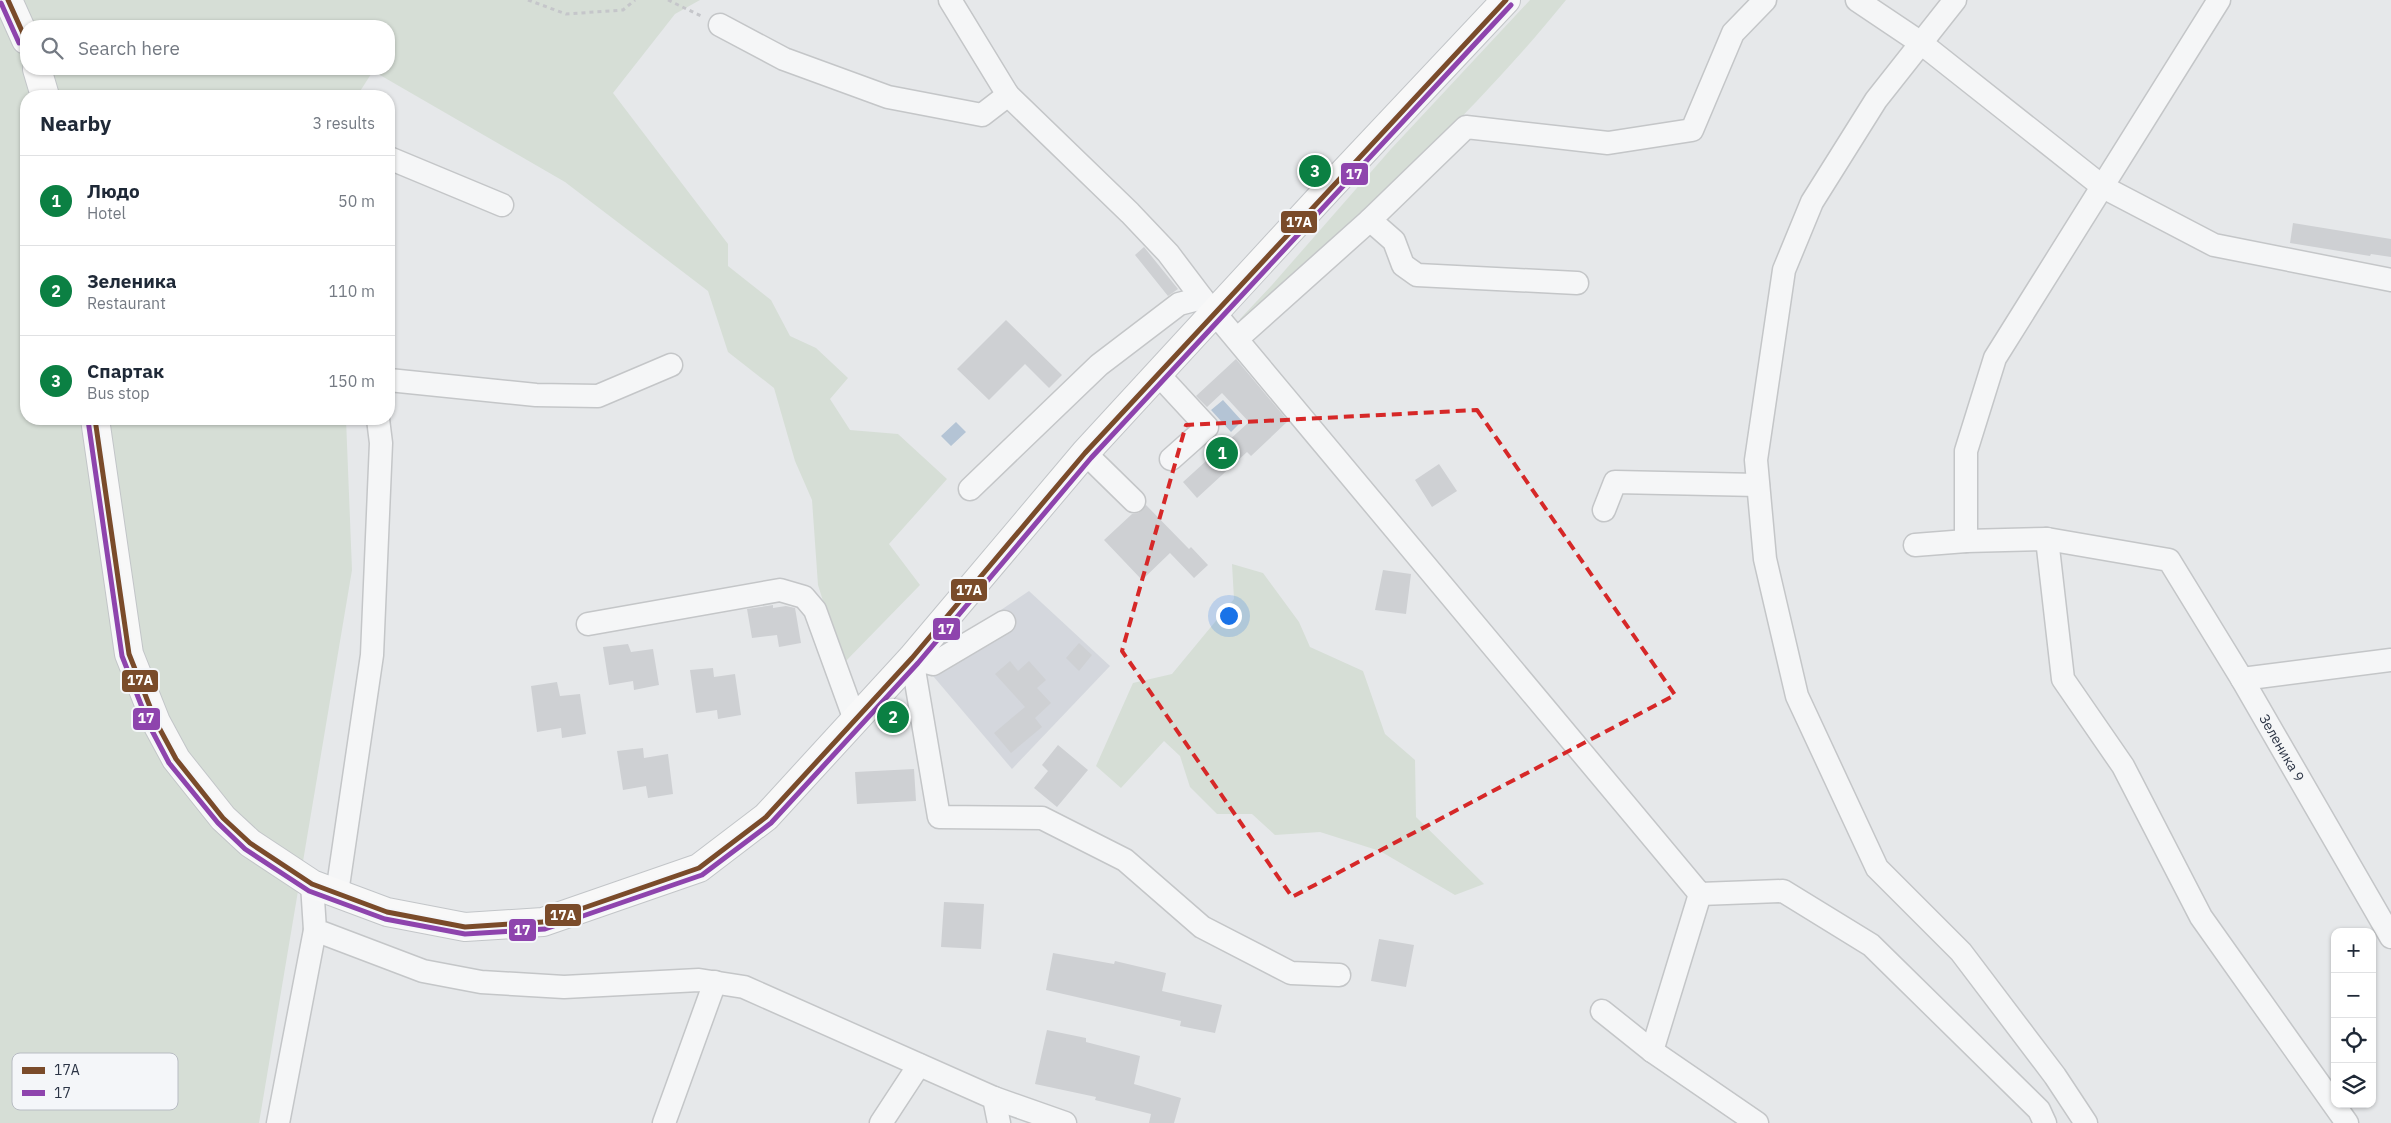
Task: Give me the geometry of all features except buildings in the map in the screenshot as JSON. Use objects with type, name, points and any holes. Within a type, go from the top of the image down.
[{"type":"main road","points":[[8,0],[20,27]]},
{"type":"main road","points":[[96,425],[129,654],[156,722],[176,759],[223,818],[250,842],[325,889],[387,912],[465,927],[543,922],[699,868],[766,817],[912,658],[1085,453],[1158,374],[1207,306],[1506,0]]},
{"type":"main road","points":[[39,75],[43,90]]},
{"type":"street","points":[[950,0],[1008,95],[1130,212],[1168,253],[1207,306],[1700,894]]},
{"type":"street","points":[[1237,340],[1370,220],[1466,127],[1608,144],[1692,130],[1733,33],[1765,0]]},
{"type":"street","points":[[1856,0],[1921,43],[2103,188],[2214,245],[2391,280]]},
{"type":"street","points":[[1955,0],[1876,100],[1812,202],[1784,270],[1756,460],[1765,558],[1797,696],[1877,868],[1961,952],[2055,1076],[2086,1123]]},
{"type":"street","points":[[1966,541],[1966,451],[1995,358],[2220,0]]},
{"type":"street","points":[[720,25],[784,58],[888,98],[982,115],[1008,95]]},
{"type":"street","points":[[395,161],[502,206]]},
{"type":"street","points":[[1370,220],[1394,241],[1403,265],[1417,275],[1577,283]]},
{"type":"street","points":[[970,489],[1098,364],[1178,304],[1207,306]]},
{"type":"street","points":[[395,381],[536,395],[598,396],[671,365]]},
{"type":"street","points":[[1158,374],[1207,427],[1171,459]]},
{"type":"street","points":[[278,1123],[315,930],[372,655],[382,443],[379,425]]},
{"type":"street","points":[[1085,453],[1134,501]]},
{"type":"street","points":[[1604,510],[1615,482],[1758,485]]},
{"type":"street","points":[[1915,545],[1966,541],[2047,539],[2063,679],[2123,766],[2201,917],[2347,1123]]},
{"type":"street","name":"Зеленика 9","points":[[2047,539],[2169,560],[2242,679],[2391,937]]},
{"type":"street","points":[[588,624],[780,590],[804,597],[815,610],[855,720]]},
{"type":"street","points":[[1004,622],[934,664],[912,658],[939,817],[1042,818],[1125,860],[1202,927],[1290,973],[1339,975]]},
{"type":"street","points":[[2242,679],[2391,660]]},
{"type":"street","points":[[1700,894],[1783,891],[1871,945],[2039,1110],[2045,1123]]},
{"type":"street","points":[[1652,1051],[1700,894]]},
{"type":"street","points":[[315,930],[423,972],[481,982],[564,987],[699,980],[744,987],[994,1098],[1065,1123]]},
{"type":"street","points":[[664,1123],[715,982]]},
{"type":"street","points":[[1602,1011],[1652,1051],[1757,1123]]},
{"type":"street","points":[[881,1123],[919,1065]]},
{"type":"street","points":[[994,1098],[1000,1123]]},
{"type":"path","points":[[528,0],[566,14],[623,10],[635,0]]},
{"type":"path","points":[[668,0],[720,25]]},
{"type":"highlighted area","points":[[1477,410],[1675,695],[1292,897],[1122,651],[1186,425]]},
{"type":"shaded area","points":[[0,0],[700,0],[675,14],[613,93],[728,244],[728,266],[771,300],[790,336],[816,348],[848,378],[830,399],[850,430],[898,434],[947,479],[889,544],[920,585],[843,664],[818,585],[812,500],[795,461],[774,388],[728,352],[708,291],[565,182],[380,75],[395,75],[395,20],[20,20],[20,75],[370,75],[361,90],[20,90],[20,425],[346,425],[352,570],[259,1123],[0,1123]]},
{"type":"shaded area","points":[[1530,0],[1566,0],[1529,44],[1451,128],[1244,326],[1240,319],[1391,149]]},
{"type":"shaded area","points":[[1232,564],[1263,573],[1299,622],[1310,647],[1363,671],[1385,734],[1415,760],[1416,817],[1484,884],[1455,895],[1380,851],[1320,832],[1275,835],[1252,814],[1217,814],[1190,787],[1180,756],[1164,741],[1121,788],[1096,766],[1133,683],[1172,674],[1234,599]]},
{"type":"shaded area","points":[[1029,591],[1110,666],[1012,769],[922,663]]},
{"type":"water","points":[[1223,400],[1242,421],[1231,432],[1211,410]]},
{"type":"water","points":[[956,422],[966,432],[951,446],[941,436]]},
{"type":"transit line","name":"17А","points":[[8,0],[20,27]]},
{"type":"transit line","name":"17А","points":[[96,425],[129,654],[156,722],[176,759],[223,818],[250,843],[312,884],[387,912],[465,927],[543,922],[699,868],[766,817],[912,658],[1085,453],[1506,0]]},
{"type":"transit line","name":"17","points":[[1,3],[19,43]]},
{"type":"transit line","name":"17","points":[[89,425],[122,656],[149,725],[169,763],[218,823],[245,849],[309,891],[385,919],[465,934],[545,929],[702,875],[771,823],[918,663],[1091,458],[1511,5]]},
{"type":"place","name":"Спартак","points":[[1315,171]]},
{"type":"place","name":"Людо","points":[[1222,453]]},
{"type":"place","name":"Зеленика","points":[[893,717]]}]
